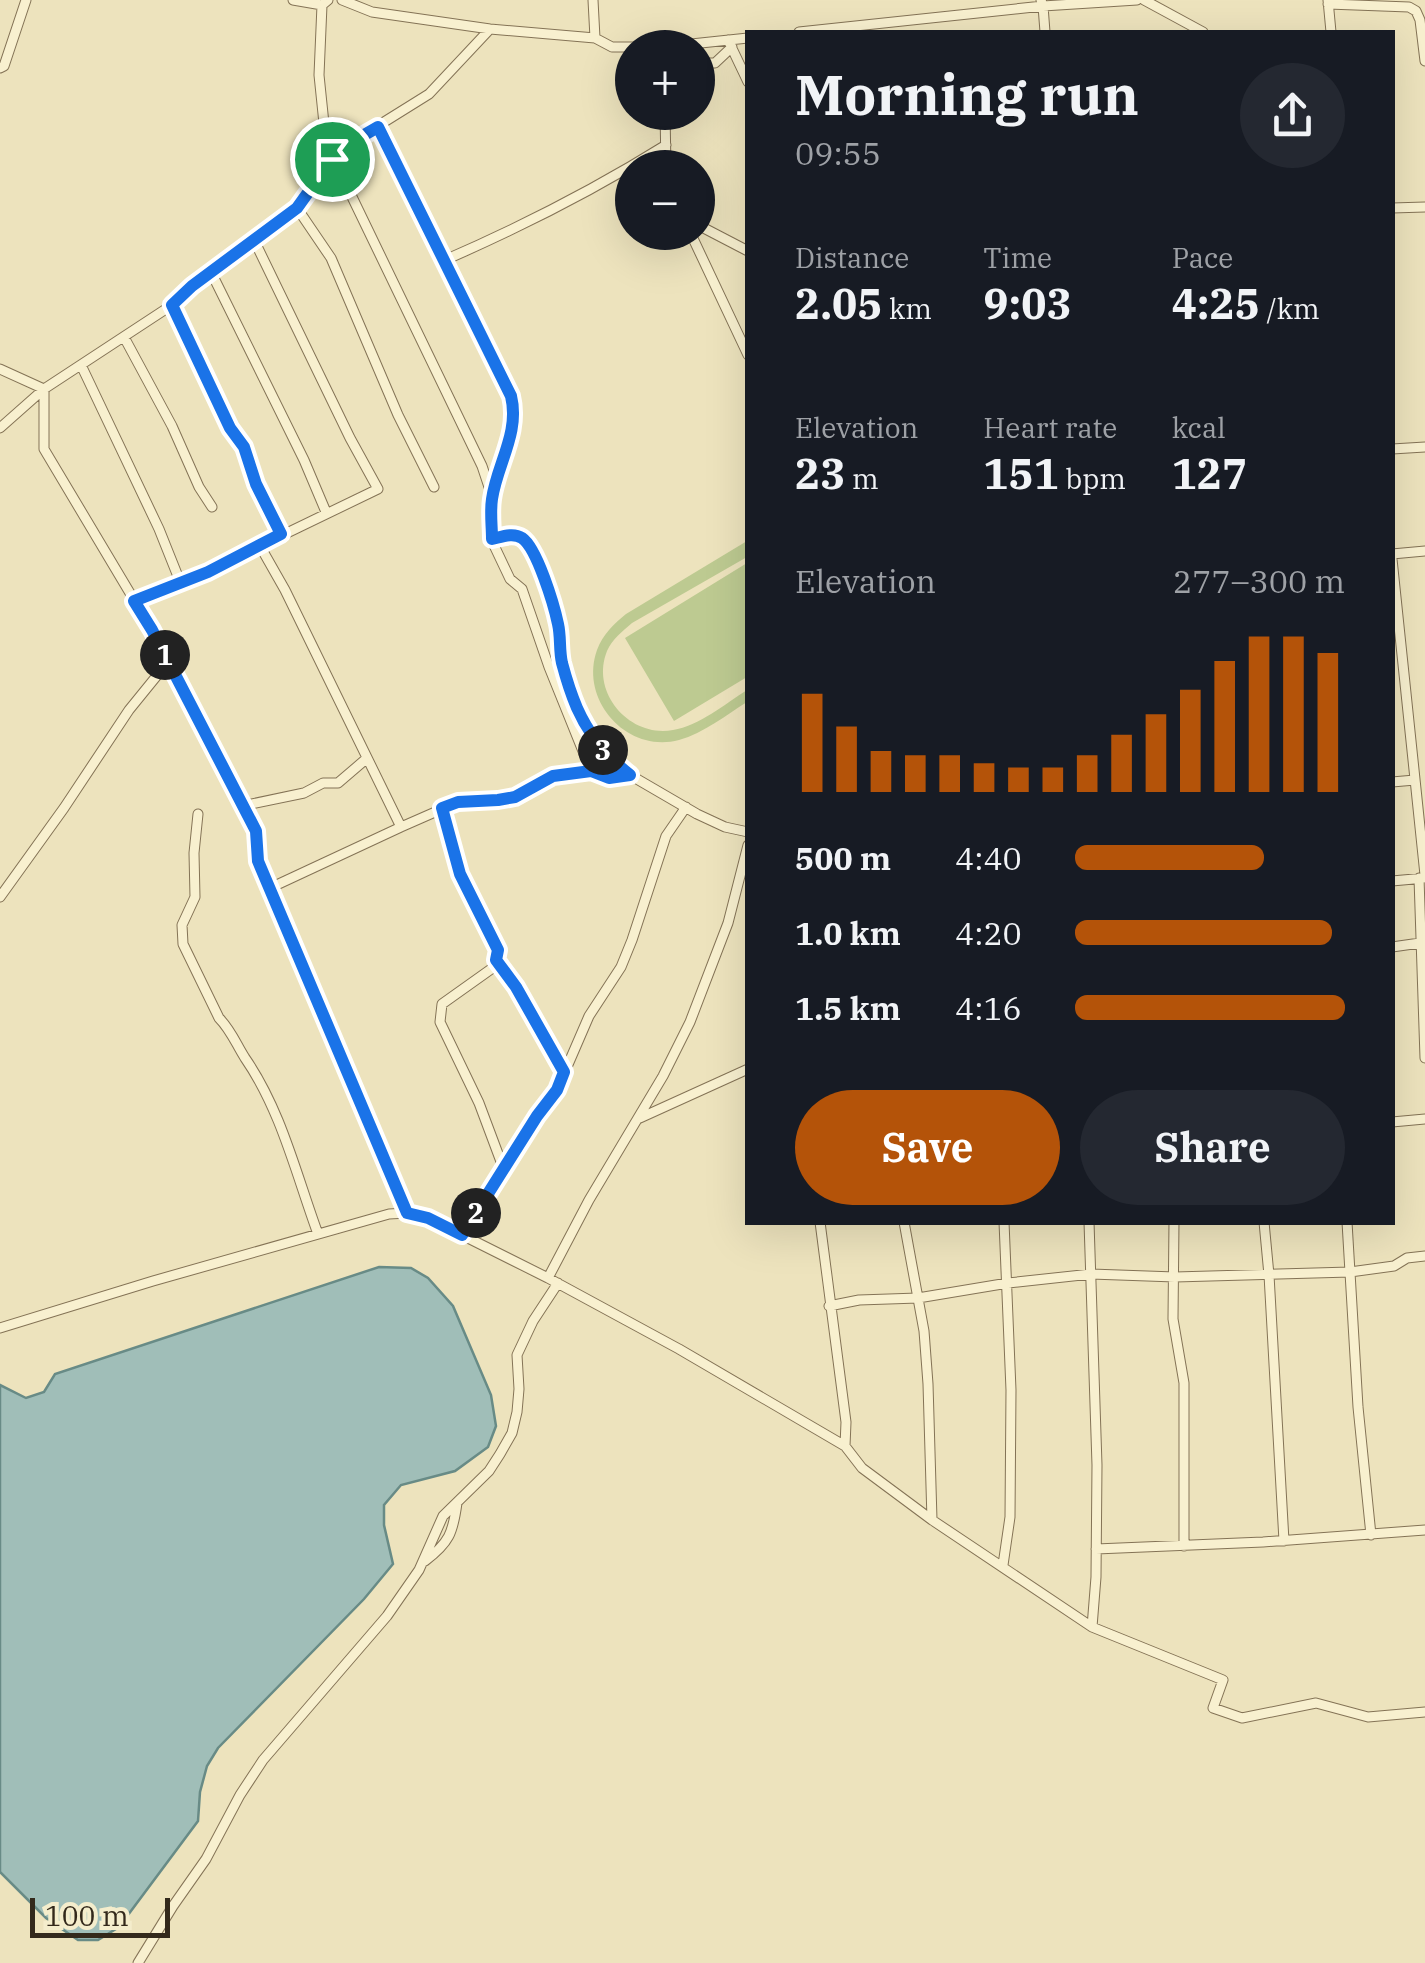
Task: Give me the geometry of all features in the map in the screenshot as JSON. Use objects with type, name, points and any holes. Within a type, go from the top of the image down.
[{"type":"street","points":[[0,68],[4,66],[26,0]]},
{"type":"street","points":[[293,0],[325,2],[319,75],[324,131],[332,159],[475,450],[492,496]]},
{"type":"street","points":[[342,0],[372,12],[490,29],[595,38],[615,47]]},
{"type":"street","points":[[593,0],[595,38]]},
{"type":"street","points":[[863,29],[915,27],[1042,3],[1140,0],[1199,30]]},
{"type":"street","points":[[1332,30],[1328,2],[1409,7],[1416,10],[1420,20],[1425,61]]},
{"type":"street","points":[[1042,3],[1044,30]]},
{"type":"street","points":[[0,428],[44,389],[172,305],[297,208],[332,159],[429,94],[490,29]]},
{"type":"street","points":[[715,44],[745,39]]},
{"type":"street","points":[[715,63],[730,43]]},
{"type":"street","points":[[730,43],[745,76]]},
{"type":"street","points":[[378,127],[514,405],[508,446],[492,496],[492,539],[510,578],[522,589],[591,771]]},
{"type":"street","points":[[666,130],[666,150]]},
{"type":"street","points":[[445,260],[568,204],[666,145]]},
{"type":"street","points":[[1395,208],[1425,207]]},
{"type":"street","points":[[297,208],[331,258],[398,415],[434,487]]},
{"type":"street","points":[[715,234],[745,249]]},
{"type":"street","points":[[134,601],[181,584],[378,489],[254,240]]},
{"type":"street","points":[[698,250],[745,349]]},
{"type":"street","points":[[211,272],[326,512]]},
{"type":"street","points":[[172,305],[230,428],[244,447],[256,484],[281,534]]},
{"type":"street","points":[[124,337],[212,507]]},
{"type":"street","points":[[81,365],[181,584]]},
{"type":"street","points":[[0,369],[44,389]]},
{"type":"street","points":[[44,389],[44,449],[168,662],[256,831],[258,861],[407,1213]]},
{"type":"street","points":[[1395,448],[1425,447]]},
{"type":"street","points":[[492,539],[512,534],[525,540],[531,549],[548,586],[559,626],[562,661],[577,707],[590,734],[606,753],[630,775],[725,827],[745,831]]},
{"type":"street","points":[[260,546],[401,827]]},
{"type":"street","points":[[1395,556],[1425,551]]},
{"type":"street","points":[[1395,588],[1423,877],[1420,943],[1425,1058]]},
{"type":"street","points":[[0,897],[129,710],[168,662]]},
{"type":"street","points":[[1395,707],[1406,706]]},
{"type":"street","points":[[242,806],[304,793],[324,783],[338,783],[366,759]]},
{"type":"street","points":[[270,888],[458,802],[508,799],[553,776],[591,771],[609,778],[630,775]]},
{"type":"street","points":[[1395,782],[1414,780]]},
{"type":"street","points":[[462,1235],[557,1090],[588,1016],[621,967],[666,836],[686,806]]},
{"type":"street","points":[[442,808],[460,874],[498,950],[494,967],[442,1004],[440,1022],[479,1103],[504,1168]]},
{"type":"street","points":[[198,814],[195,897],[182,926],[183,944],[219,1018],[266,1092],[318,1234]]},
{"type":"street","points":[[423,1563],[437,1524],[488,1471],[512,1433],[519,1396],[517,1356],[589,1200],[670,1062],[708,978],[745,858]]},
{"type":"street","points":[[1395,880],[1423,877]]},
{"type":"street","points":[[1395,947],[1420,943]]},
{"type":"street","points":[[496,960],[516,987],[564,1072]]},
{"type":"street","points":[[638,1119],[745,1070]]},
{"type":"street","points":[[1395,1122],[1425,1119]]},
{"type":"street","points":[[0,1328],[389,1214],[428,1218],[553,1280],[845,1446],[862,1468],[932,1520],[1092,1627],[1223,1680],[1213,1708],[1242,1718],[1316,1703],[1368,1717],[1425,1712]]},
{"type":"street","points":[[820,1225],[846,1422],[845,1446]]},
{"type":"street","points":[[905,1225],[924,1331],[932,1520]]},
{"type":"street","points":[[1003,1566],[1010,1517],[1011,1390],[1004,1225]]},
{"type":"street","points":[[1089,1225],[1096,1412],[1092,1627]]},
{"type":"street","points":[[1174,1225],[1174,1320],[1184,1383],[1184,1546]]},
{"type":"street","points":[[1264,1225],[1284,1541]]},
{"type":"street","points":[[1347,1225],[1358,1407],[1371,1535]]},
{"type":"street","points":[[830,1306],[1091,1274],[1174,1277],[1350,1272],[1394,1266],[1425,1256]]},
{"type":"street","points":[[138,1963],[206,1859],[263,1760],[387,1616],[423,1563],[448,1540],[458,1502]]},
{"type":"street","points":[[1096,1549],[1425,1530]]},
{"type":"green space","points":[[745,542],[745,558],[625,629],[609,647],[603,667],[609,697],[618,709],[629,720],[657,731],[692,724],[745,691],[745,703],[679,740],[642,739],[625,731],[601,704],[593,669],[602,639],[626,614]]},
{"type":"green space","points":[[745,564],[745,678],[674,721],[625,638]]},
{"type":"water","points":[[379,1267],[411,1268],[428,1278],[453,1306],[491,1395],[496,1426],[488,1447],[455,1471],[401,1485],[384,1505],[384,1525],[393,1564],[364,1599],[218,1748],[207,1766],[198,1821],[119,1927],[98,1940],[78,1940],[46,1918],[0,1872],[0,1385],[26,1398],[44,1392],[55,1374]]},
{"type":"route","points":[[378,127],[511,396],[511,431],[492,496],[492,539],[512,534],[525,540],[531,549],[548,586],[559,626],[562,661],[577,707],[590,734],[630,775],[609,778],[591,771],[553,776],[515,797],[458,802],[442,808],[460,874],[498,950],[496,960],[516,987],[564,1072],[557,1090],[462,1235],[428,1218],[407,1213],[258,861],[256,831],[134,601],[208,572],[281,534],[256,484],[244,447],[230,428],[172,305],[297,208],[332,159],[378,127]]}]
